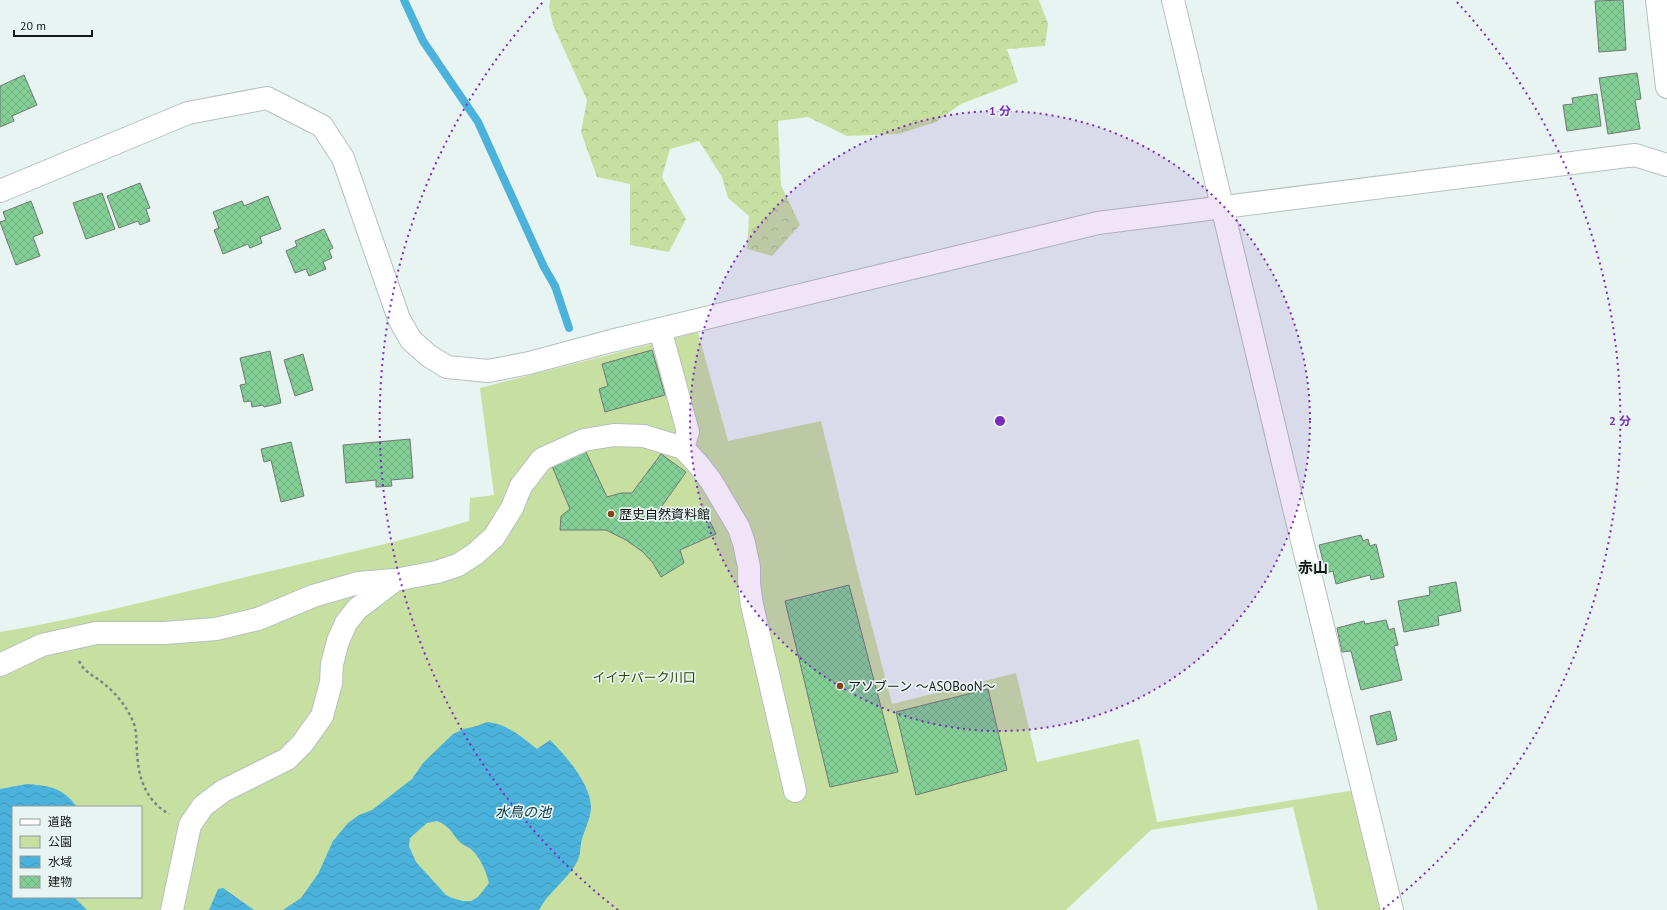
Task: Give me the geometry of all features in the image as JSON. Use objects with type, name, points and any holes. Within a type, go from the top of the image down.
[{"type":"street","points":[[1173,0],[1286,475],[1392,910]]},
{"type":"street","points":[[1657,0],[1667,87]]},
{"type":"street","points":[[0,191],[188,113],[267,98],[322,126],[343,158],[399,319],[411,340],[429,356],[447,367],[488,371],[529,363],[660,329],[1098,223],[1634,155],[1667,165]]},
{"type":"street","points":[[660,329],[688,432],[683,448]]},
{"type":"street","points":[[0,665],[42,645],[71,640],[96,633],[165,633],[216,629],[258,619],[313,596],[358,583],[395,580],[437,572],[458,565],[475,554],[494,537],[512,508],[521,486],[542,459],[584,440],[614,435],[644,436],[683,448],[711,481],[739,528],[749,567],[749,584],[752,605],[796,791]]},
{"type":"street","points":[[172,910],[190,825],[203,806],[223,792],[287,759],[302,744],[322,716],[331,683],[334,656],[338,641],[346,623],[357,609],[395,580]]},
{"type":"path","points":[[71,640],[82,668],[118,696],[132,720],[137,737],[138,768],[144,789],[162,809],[190,825]]},
{"type":"green space","points":[[550,0],[1039,0],[1048,24],[1045,46],[1007,49],[1018,82],[961,104],[936,122],[898,134],[847,136],[808,117],[778,121],[781,185],[800,225],[772,256],[747,249],[749,216],[728,198],[722,177],[699,141],[670,149],[662,177],[686,219],[669,252],[630,245],[630,184],[597,177],[581,132],[587,100],[553,25],[549,7]]},
{"type":"green space","name":"イイナパーク川口","points":[[698,332],[728,441],[821,421],[892,704],[1016,673],[1037,762],[1139,739],[1157,822],[1355,790],[1383,910],[1318,910],[1293,807],[1151,830],[1066,910],[0,910],[0,632],[93,614],[154,600],[386,544],[441,529],[469,521],[470,498],[494,495],[480,388]]},
{"type":"water","name":"水鳥の池","points":[[487,722],[501,725],[514,732],[537,749],[550,740],[576,770],[582,779],[590,798],[590,815],[582,839],[577,863],[547,898],[539,910],[283,910],[301,898],[318,874],[333,841],[348,823],[359,815],[372,810],[412,779],[423,763],[453,734],[464,729]],"holes":[[[437,821],[449,829],[462,844],[471,849],[483,865],[489,883],[478,897],[471,901],[463,901],[446,895],[416,862],[409,846],[410,838],[427,823]]]},
{"type":"water","points":[[27,784],[49,787],[61,791],[76,806],[12,806],[12,898],[75,898],[87,910],[0,910],[0,789]]},
{"type":"water","points":[[223,888],[254,910],[209,910],[218,889]]},
{"type":"building","points":[[1623,0],[1626,50],[1599,52],[1595,1]]},
{"type":"building","points":[[1637,73],[1641,99],[1635,100],[1640,129],[1608,134],[1599,78]]},
{"type":"building","points":[[24,75],[37,105],[12,116],[14,121],[0,127],[0,86]]},
{"type":"building","points":[[1597,94],[1601,126],[1567,131],[1563,105],[1573,104],[1572,98]]},
{"type":"building","points":[[140,183],[150,208],[146,209],[150,221],[140,225],[138,221],[119,228],[107,196]]},
{"type":"building","points":[[102,193],[115,229],[86,239],[73,203]]},
{"type":"building","points":[[268,196],[281,229],[260,237],[262,243],[250,248],[248,244],[223,254],[214,230],[219,228],[213,212],[242,201],[244,206]]},
{"type":"building","points":[[31,201],[43,233],[33,237],[40,256],[16,265],[0,222],[6,220],[3,212]]},
{"type":"building","points":[[324,229],[333,248],[329,250],[332,258],[323,262],[326,269],[309,276],[306,269],[295,273],[286,251],[297,246],[295,241]]},
{"type":"building","points":[[652,350],[665,395],[605,412],[599,389],[608,386],[602,364]]},
{"type":"building","points":[[270,351],[281,403],[264,407],[263,405],[252,407],[251,401],[244,402],[240,385],[246,384],[240,358]]},
{"type":"building","points":[[303,354],[313,390],[295,396],[284,360]]},
{"type":"building","points":[[410,439],[413,478],[391,480],[392,486],[376,487],[376,480],[346,483],[343,445]]},
{"type":"building","points":[[291,442],[304,496],[281,502],[271,460],[264,462],[261,449]]},
{"type":"building","name":"歴史自然資料館","points":[[585,450],[607,497],[621,493],[632,493],[661,454],[686,472],[657,513],[666,523],[703,507],[716,534],[680,550],[684,563],[661,577],[653,563],[643,552],[626,540],[606,530],[560,530],[561,516],[570,509],[552,466]]},
{"type":"building","points":[[1361,535],[1363,541],[1368,539],[1370,546],[1376,544],[1384,577],[1371,580],[1370,575],[1336,584],[1333,571],[1326,573],[1319,545]]},
{"type":"building","points":[[1456,582],[1461,611],[1438,616],[1439,625],[1404,632],[1398,601],[1430,595],[1429,587]]},
{"type":"building","name":"アソブーン ～ASOBooN～","points":[[849,585],[898,772],[830,787],[785,601]]},
{"type":"building","points":[[1386,620],[1389,630],[1394,628],[1398,645],[1394,646],[1402,680],[1361,690],[1351,651],[1342,652],[1337,628],[1364,621],[1365,624]]},
{"type":"building","points":[[988,689],[1007,770],[916,795],[896,712]]},
{"type":"building","points":[[1390,711],[1397,740],[1377,745],[1370,716]]},
{"type":"waterway","points":[[404,0],[423,41],[478,122],[544,267],[555,286],[569,328]]},
{"type":"place","name":"歴史自然資料館","points":[[611,514]]},
{"type":"place","name":"アソブーン ～ASOBooN～","points":[[840,686]]},
{"type":"district","name":"赤山","points":[[1313,567]]}]
